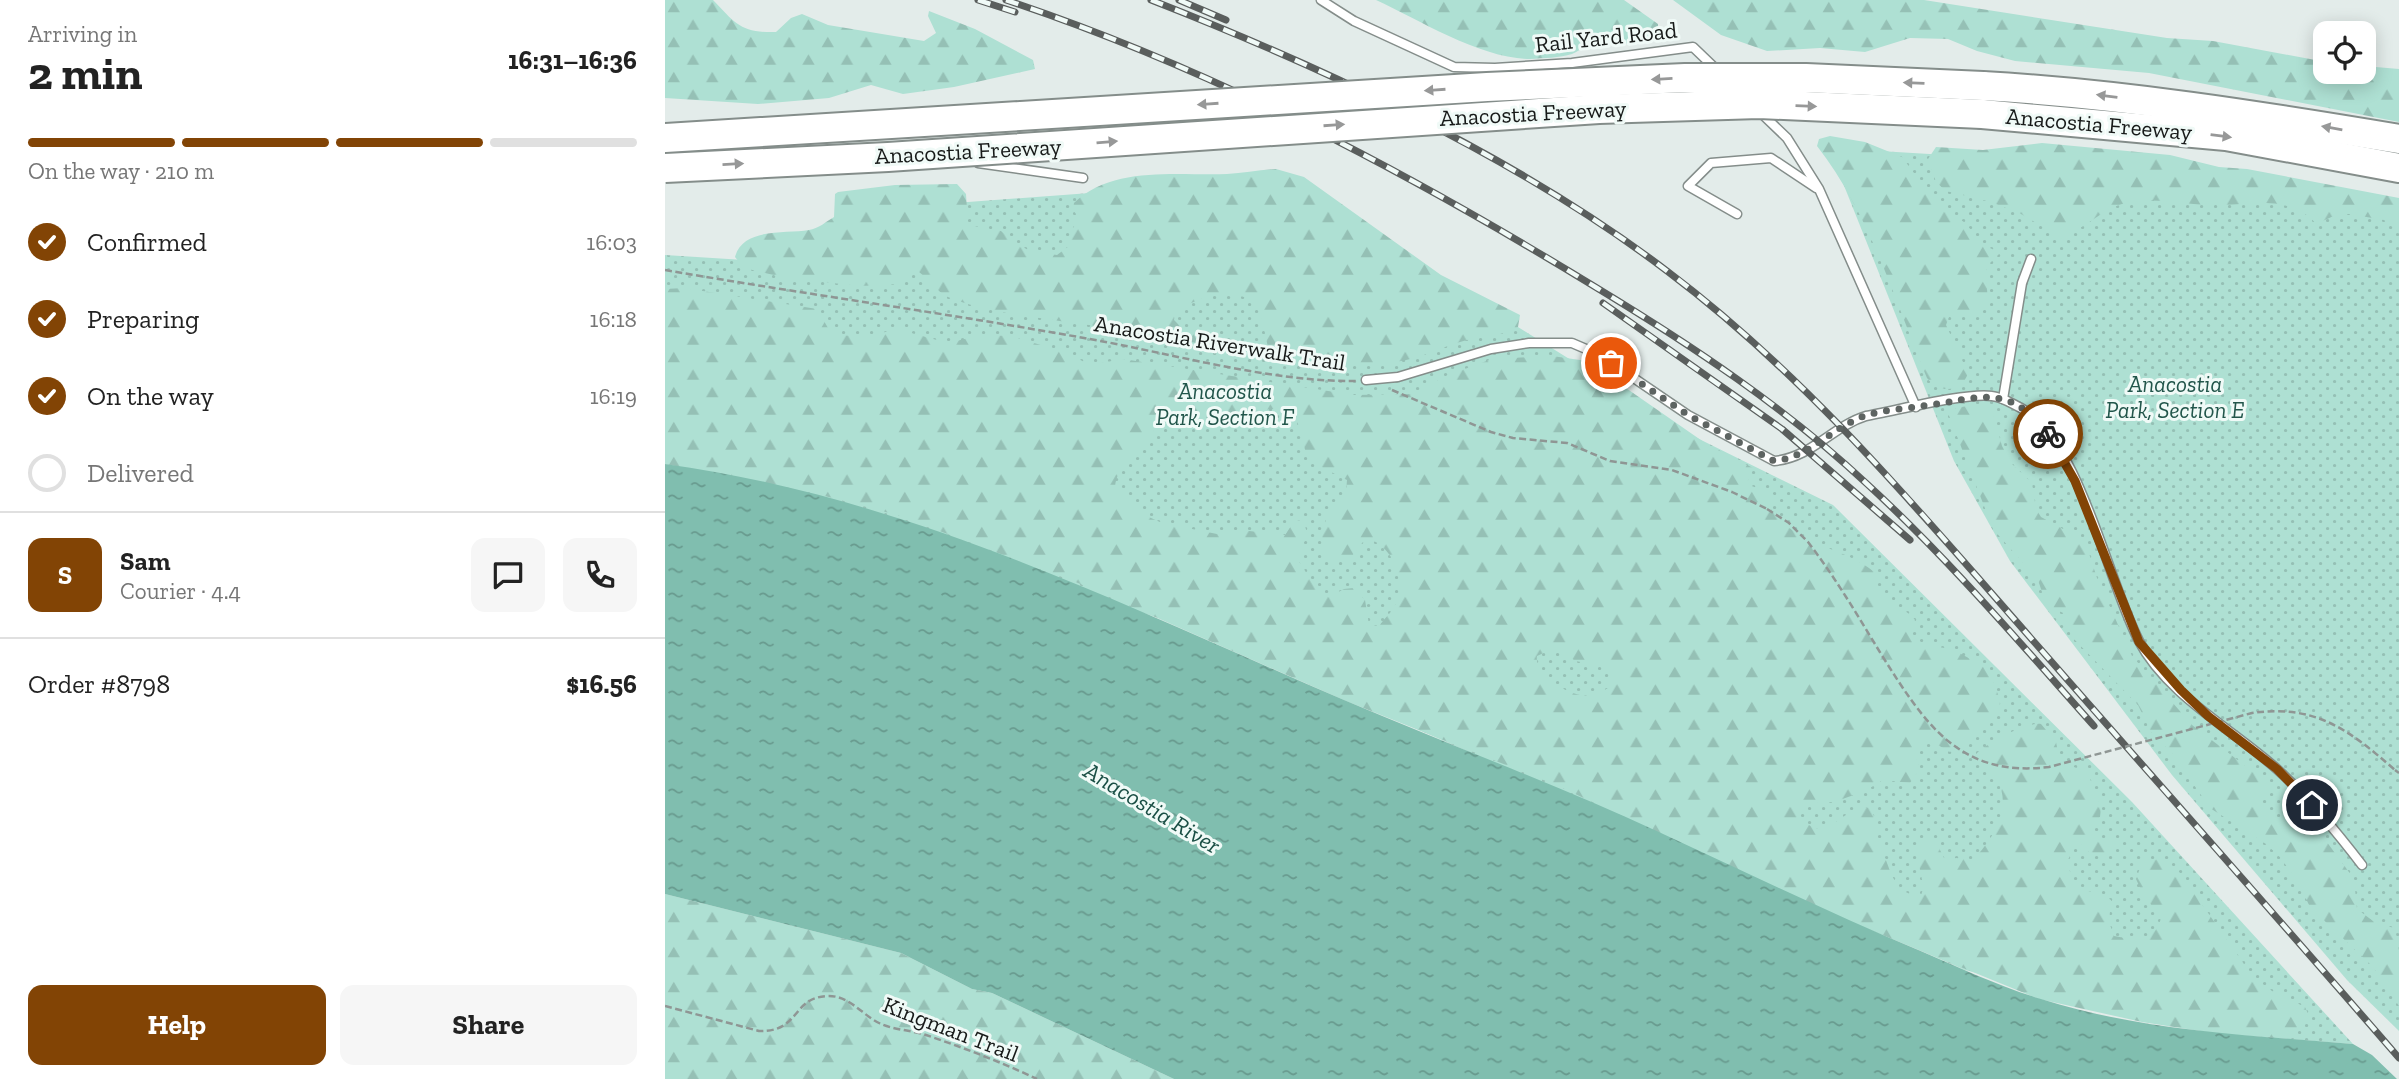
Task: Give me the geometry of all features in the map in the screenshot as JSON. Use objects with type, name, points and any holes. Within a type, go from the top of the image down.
[{"type":"highway","name":"Anacostia Freeway","points":[[665,138],[1473,88],[1672,79],[1807,78],[1982,100],[2225,136],[2399,168]]},
{"type":"highway","name":"Anacostia Freeway","points":[[665,168],[888,157],[1599,109],[1982,100],[2057,90],[2221,110],[2399,139]]},
{"type":"lane","name":"Rail Yard Road","points":[[1321,0],[1355,21],[1454,67],[1495,68],[1572,63],[1693,47],[1787,138],[1819,189],[1916,407]]},
{"type":"lane","points":[[888,157],[998,165],[1083,178]]},
{"type":"lane","points":[[1737,214],[1688,186],[1711,163],[1771,158],[1819,189]]},
{"type":"lane","points":[[2003,399],[2022,283],[2031,259]]},
{"type":"lane","points":[[1366,380],[1398,377],[1491,348],[1529,343],[1572,343],[1600,355],[1688,415],[1774,461],[1800,455],[1859,418],[1975,396],[2003,399],[2024,410],[2055,444],[2088,512],[2139,642],[2161,670],[2208,716],[2277,769],[2330,823],[2362,865]]},
{"type":"path","name":"Anacostia Riverwalk Trail","points":[[665,270],[1082,338],[1243,368],[1322,380],[1366,380],[1491,432],[1513,438],[1567,443],[1610,461],[1672,470],[1733,492],[1789,523],[1808,542],[1919,713],[1945,741],[1969,756],[2015,768],[2049,767],[2252,713],[2276,710],[2302,713],[2341,727],[2397,771]]},
{"type":"path","name":"Kingman Trail","points":[[665,1006],[759,1031],[775,1031],[785,1027],[799,1009],[814,998],[829,996],[852,1002],[879,1023],[923,1034],[1037,1079]]},
{"type":"green space","points":[[665,0],[713,0],[734,21],[755,31],[776,32],[791,18],[802,14],[828,25],[924,41],[936,33],[928,16],[929,11],[975,29],[1033,60],[1035,69],[954,87],[903,94],[871,85],[829,98],[758,104],[665,98]]},
{"type":"green space","points":[[1376,0],[1624,0],[1658,24],[1657,33],[1645,43],[1597,41],[1567,55],[1530,59],[1492,53],[1472,46]]},
{"type":"green space","points":[[1673,0],[1924,0],[2167,38],[2213,41],[2313,60],[2313,84],[2376,84],[2376,67],[2399,69],[2399,122],[2149,73],[2015,61],[1977,51],[1948,39],[1910,38],[1865,52],[1820,48],[1767,51],[1721,35]]},
{"type":"green space","points":[[1830,136],[1865,142],[1902,157],[1939,207],[1964,222],[1984,245],[2000,253],[1986,267],[1988,308],[1975,314],[1950,314],[1946,325],[1968,373],[1956,388],[1938,387],[1927,378],[1866,228],[1836,172],[1817,146],[1819,139]]},
{"type":"green space","points":[[2042,143],[2170,155],[2219,167],[2247,169],[2399,198],[2399,232],[2384,220],[2349,214],[2338,214],[2316,224],[2299,211],[2279,204],[2207,205],[2146,200],[2114,207],[2060,237],[2021,214],[1991,202],[1946,191],[1936,182],[1928,159],[1936,147],[1983,150]]},
{"type":"green space","name":"Anacostia Park, Section E","points":[[1829,148],[1980,157],[2399,204],[2399,1031],[2347,980],[2172,775],[2010,561],[1954,461]]},
{"type":"green space","points":[[1276,169],[1304,177],[1441,275],[1520,315],[1518,327],[1500,334],[1459,342],[1406,360],[1374,365],[1316,365],[1282,357],[1269,350],[1256,306],[1245,297],[1235,295],[1213,296],[1191,303],[1175,314],[1174,320],[1180,326],[1235,341],[1252,351],[1237,353],[1156,335],[982,308],[947,296],[916,270],[900,284],[860,286],[786,278],[744,268],[735,257],[740,247],[756,236],[809,230],[822,225],[834,217],[835,194],[838,192],[895,185],[957,184],[966,194],[968,225],[1001,231],[1030,251],[1057,255],[1069,246],[1073,228],[1079,218],[1073,210],[1074,203],[1107,183],[1147,175],[1227,174]]},
{"type":"green space","name":"Anacostia Park, Section F","points":[[1280,179],[1693,436],[1833,505],[2132,802],[2353,1044],[2213,1033],[1965,970],[1178,624],[688,468],[665,464],[665,255],[790,263],[901,207]]},
{"type":"green space","name":"Anacostia Park, Section F","points":[[684,288],[817,309],[828,328],[838,335],[870,337],[900,330],[948,343],[981,335],[1011,336],[1067,353],[1090,365],[1123,359],[1354,395],[1415,394],[1443,377],[1492,359],[1552,356],[1587,361],[1708,445],[1753,468],[1747,483],[1773,494],[1776,498],[1771,507],[1781,520],[1807,538],[1852,558],[1879,576],[1876,589],[1885,599],[1911,615],[1915,620],[1911,633],[1917,639],[1926,645],[1953,650],[1989,670],[2000,700],[1999,715],[1950,752],[1931,741],[1920,742],[1914,751],[1920,769],[1910,783],[1883,780],[1865,791],[1834,802],[1800,804],[1798,813],[1808,824],[1817,828],[1826,827],[1861,807],[1870,808],[1877,822],[1875,836],[1896,883],[1910,894],[1921,895],[1923,884],[1919,849],[1922,841],[1935,840],[1946,862],[1956,858],[1973,860],[1992,836],[1999,822],[2002,796],[1999,783],[1990,771],[1976,760],[1977,753],[2017,729],[2041,724],[2056,742],[2060,763],[2087,771],[2101,807],[2100,817],[2089,826],[2090,833],[2115,843],[2105,855],[2092,855],[2077,841],[2067,862],[2075,888],[2101,894],[2111,900],[2109,922],[2114,936],[2143,938],[2154,932],[2158,926],[2161,918],[2143,894],[2136,879],[2143,860],[2165,859],[2180,873],[2253,977],[2272,991],[2305,1007],[2309,1016],[2304,1026],[2281,1038],[2213,1033],[2142,1022],[2039,999],[1836,916],[1556,785],[1346,701],[1078,583],[897,515],[806,491],[665,464],[665,289]],"holes":[[[1284,405],[1297,421],[1309,461],[1347,480],[1346,492],[1333,507],[1324,526],[1323,546],[1327,555],[1334,563],[1349,560],[1366,538],[1383,547],[1395,563],[1399,593],[1395,606],[1379,626],[1369,625],[1365,600],[1354,588],[1344,589],[1329,597],[1320,594],[1298,560],[1307,534],[1304,521],[1295,520],[1285,535],[1249,531],[1217,534],[1162,523],[1138,512],[1115,488],[1121,470],[1148,440],[1157,423],[1281,408]],[[1550,650],[1564,652],[1575,661],[1604,666],[1611,679],[1608,688],[1595,694],[1584,695],[1573,693],[1551,681],[1537,663],[1537,656]]]},
{"type":"green space","points":[[1985,406],[1993,414],[2002,446],[2011,463],[2032,483],[2036,509],[2041,517],[2085,541],[2097,578],[2132,656],[2192,725],[2273,787],[2260,801],[2267,814],[2279,818],[2297,812],[2307,815],[2354,879],[2357,909],[2377,924],[2395,928],[2399,951],[2393,953],[2399,960],[2399,1006],[2373,967],[2310,907],[2299,884],[2280,857],[2266,844],[2210,808],[2171,752],[2152,734],[2138,705],[2071,636],[2065,614],[2046,604],[2038,580],[1993,529],[1948,413],[1956,408]]},
{"type":"green space","points":[[665,894],[901,953],[972,989],[992,993],[1174,1079],[665,1079]]},
{"type":"water","name":"Anacostia River","points":[[665,464],[756,480],[843,502],[929,528],[1013,559],[1582,798],[1857,923],[2011,989],[2079,1010],[2156,1025],[2353,1044],[2372,1055],[2397,1079],[1174,1079],[992,993],[972,989],[901,953],[665,894]]},
{"type":"railway","points":[[978,0],[1015,12]]},
{"type":"railway","points":[[1006,0],[1160,58],[1310,127],[1526,245],[1702,355],[1771,403],[1835,455],[1896,512],[1983,601],[2094,726]]},
{"type":"railway","points":[[1151,0],[1284,55],[1484,154],[1610,230],[1719,312],[1815,401],[1905,496],[2399,1058]]},
{"type":"railway","points":[[1179,0],[1226,20]]},
{"type":"railway","points":[[1603,303],[1782,429],[1910,540]]},
{"type":"way so far","points":[[1611,363],[1688,415],[1774,461],[1789,460],[1800,455],[1859,418],[1975,396],[1989,395],[2003,399],[2024,410],[2048,434]]},
{"type":"route","points":[[2048,434],[2075,481],[2139,642],[2161,670],[2208,716],[2277,769],[2312,805]]}]
